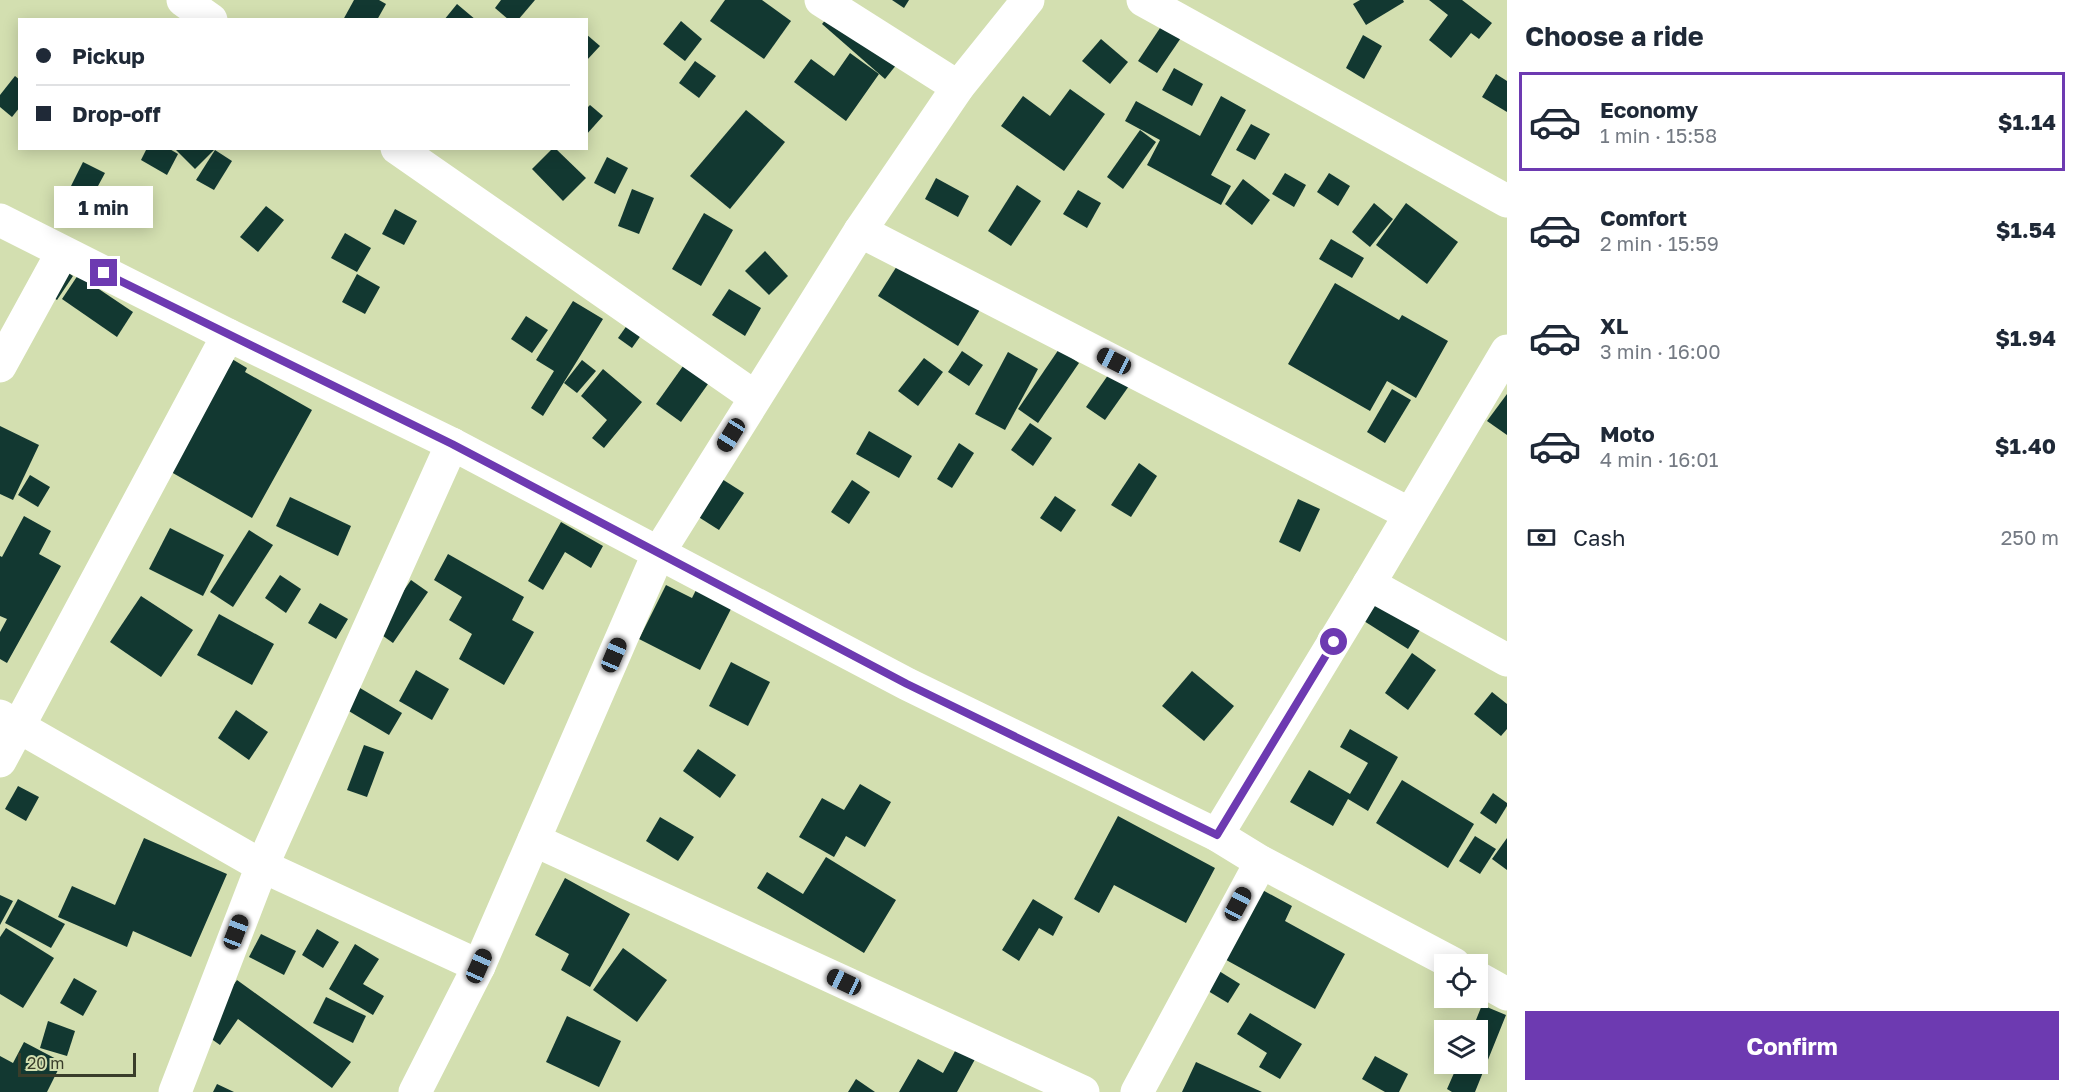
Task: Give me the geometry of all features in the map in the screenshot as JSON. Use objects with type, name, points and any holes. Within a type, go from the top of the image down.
[{"type":"street","points":[[183,0],[208,18]]},
{"type":"street","points":[[821,0],[958,87]]},
{"type":"street","points":[[415,1092],[479,966],[659,552],[860,231],[958,87],[1028,0]]},
{"type":"street","points":[[1143,0],[1507,201]]},
{"type":"street","points":[[400,150],[755,397]]},
{"type":"street","points":[[0,220],[62,253],[452,444],[907,684],[1217,835],[1260,862],[1435,954]]},
{"type":"street","points":[[860,231],[1410,514]]},
{"type":"street","points":[[0,366],[62,253]]},
{"type":"street","points":[[0,761],[9,722],[228,335]]},
{"type":"street","points":[[1217,835],[1369,585],[1507,351]]},
{"type":"street","points":[[175,1092],[262,866],[452,444]]},
{"type":"street","points":[[1369,585],[1507,660]]},
{"type":"street","points":[[9,722],[262,866],[479,966]]},
{"type":"street","points":[[534,840],[1083,1092]]},
{"type":"street","points":[[1137,1092],[1260,862]]},
{"type":"street","points":[[1488,984],[1507,994]]},
{"type":"building","points":[[354,0],[379,0],[386,4],[378,18],[344,18]]},
{"type":"building","points":[[501,0],[535,0],[520,18],[507,18],[495,8]]},
{"type":"building","points":[[725,0],[762,0],[791,21],[764,59],[710,21]]},
{"type":"building","points":[[892,0],[909,0],[904,8]]},
{"type":"building","points":[[1360,0],[1403,0],[1404,2],[1366,25],[1353,4]]},
{"type":"building","points":[[1429,0],[1462,0],[1492,23],[1479,39],[1471,33],[1451,58],[1429,40],[1448,15]]},
{"type":"building","points":[[457,4],[474,18],[446,18]]},
{"type":"building","points":[[839,4],[901,59],[885,79],[822,24]]},
{"type":"building","points":[[1168,16],[1187,29],[1157,73],[1138,61]]},
{"type":"building","points":[[681,21],[702,39],[685,61],[663,44]]},
{"type":"building","points":[[1363,35],[1382,46],[1364,79],[1346,68]]},
{"type":"building","points":[[588,36],[600,46],[588,59]]},
{"type":"building","points":[[1101,39],[1128,62],[1110,84],[1082,61]]},
{"type":"building","points":[[850,53],[879,74],[846,121],[794,82],[811,59],[834,76]]},
{"type":"building","points":[[695,61],[716,76],[699,98],[679,83]]},
{"type":"building","points":[[1174,68],[1203,84],[1192,106],[1162,90]]},
{"type":"building","points":[[1496,74],[1507,81],[1507,112],[1482,97]]},
{"type":"building","points":[[15,76],[18,78],[18,110],[12,117],[0,107],[0,95]]},
{"type":"building","points":[[1070,89],[1105,114],[1064,171],[1001,126],[1023,96],[1050,116]]},
{"type":"building","points":[[1221,96],[1246,110],[1211,175],[1231,186],[1221,205],[1147,165],[1160,140],[1125,121],[1136,101],[1200,136]]},
{"type":"building","points":[[590,105],[603,116],[588,133],[588,107]]},
{"type":"building","points":[[746,110],[785,142],[730,209],[690,176]]},
{"type":"building","points":[[1251,124],[1270,134],[1255,160],[1236,150]]},
{"type":"building","points":[[1140,130],[1156,142],[1123,189],[1107,177]]},
{"type":"building","points":[[146,150],[171,150],[178,154],[167,175],[141,160]]},
{"type":"building","points":[[176,150],[214,150],[195,169]]},
{"type":"building","points":[[215,150],[232,161],[214,190],[196,180]]},
{"type":"building","points":[[551,150],[557,150],[586,178],[563,201],[532,169]]},
{"type":"building","points":[[607,157],[628,168],[615,194],[594,183]]},
{"type":"building","points":[[83,162],[105,173],[91,199],[70,188]]},
{"type":"building","points":[[1285,173],[1306,185],[1294,207],[1272,194]]},
{"type":"building","points":[[1329,173],[1350,186],[1338,206],[1317,192]]},
{"type":"building","points":[[936,178],[969,196],[958,217],[925,199]]},
{"type":"building","points":[[1243,179],[1270,200],[1252,225],[1225,204]]},
{"type":"building","points":[[1017,185],[1041,201],[1011,246],[988,231]]},
{"type":"building","points":[[632,189],[654,198],[639,234],[618,226]]},
{"type":"building","points":[[1078,190],[1101,203],[1087,228],[1063,214]]},
{"type":"building","points":[[1374,203],[1393,219],[1370,247],[1352,232]]},
{"type":"building","points":[[1406,203],[1458,242],[1427,284],[1376,245]]},
{"type":"building","points":[[266,206],[284,220],[258,252],[240,237]]},
{"type":"building","points":[[395,209],[417,221],[404,245],[382,234]]},
{"type":"building","points":[[704,213],[733,230],[701,286],[672,269]]},
{"type":"building","points":[[345,233],[371,248],[357,272],[331,258]]},
{"type":"building","points":[[1331,239],[1364,258],[1352,278],[1319,259]]},
{"type":"building","points":[[765,251],[788,276],[769,295],[745,271]]},
{"type":"building","points":[[902,258],[981,308],[958,346],[878,296]]},
{"type":"building","points":[[58,266],[73,276],[57,300],[42,290]]},
{"type":"building","points":[[357,274],[380,287],[365,314],[342,302]]},
{"type":"building","points":[[78,275],[133,312],[117,337],[62,299]]},
{"type":"building","points":[[1335,283],[1399,320],[1402,315],[1448,341],[1416,398],[1387,381],[1370,411],[1288,364]]},
{"type":"building","points":[[729,289],[761,308],[745,336],[712,315]]},
{"type":"building","points":[[573,301],[603,319],[543,416],[531,408],[554,371],[536,360]]},
{"type":"building","points":[[635,314],[649,324],[632,348],[618,338]]},
{"type":"building","points":[[526,316],[548,330],[532,353],[511,339]]},
{"type":"building","points":[[698,345],[723,363],[681,422],[656,404]]},
{"type":"building","points":[[1059,349],[1079,363],[1038,423],[1018,409]]},
{"type":"building","points":[[962,351],[983,365],[969,386],[948,372]]},
{"type":"building","points":[[1008,352],[1038,369],[1005,430],[975,414]]},
{"type":"building","points":[[227,356],[247,368],[245,372],[312,410],[252,518],[164,468]]},
{"type":"building","points":[[924,358],[943,372],[918,406],[898,391]]},
{"type":"building","points":[[582,360],[596,371],[577,393],[564,383]]},
{"type":"building","points":[[1117,362],[1136,376],[1105,420],[1086,407]]},
{"type":"building","points":[[603,369],[642,402],[604,448],[592,438],[607,420],[581,396]]},
{"type":"building","points":[[1392,389],[1411,400],[1385,443],[1367,432]]},
{"type":"building","points":[[1507,394],[1507,435],[1487,421]]},
{"type":"building","points":[[1030,423],[1052,438],[1033,466],[1011,450]]},
{"type":"building","points":[[0,426],[39,445],[13,500],[0,494]]},
{"type":"building","points":[[869,431],[912,456],[899,478],[856,454]]},
{"type":"building","points":[[959,443],[974,453],[952,488],[937,479]]},
{"type":"building","points":[[1139,463],[1157,476],[1131,517],[1111,505]]},
{"type":"building","points":[[714,474],[744,493],[719,530],[689,511]]},
{"type":"building","points":[[30,475],[50,487],[38,507],[18,495]]},
{"type":"building","points":[[852,480],[870,492],[849,524],[831,512]]},
{"type":"building","points":[[1055,496],[1076,510],[1061,532],[1040,518]]},
{"type":"building","points":[[290,497],[351,526],[338,556],[276,526]]},
{"type":"building","points":[[1298,499],[1320,509],[1300,552],[1279,542]]},
{"type":"building","points":[[24,516],[51,531],[39,554],[61,566],[7,663],[0,659],[0,632],[7,619],[0,616],[0,556],[2,557]]},
{"type":"building","points":[[561,522],[603,546],[591,568],[565,552],[543,590],[528,581]]},
{"type":"building","points":[[170,528],[224,555],[203,596],[149,569]]},
{"type":"building","points":[[249,530],[273,545],[233,607],[210,592]]},
{"type":"building","points":[[448,554],[524,597],[512,620],[534,632],[504,685],[459,659],[472,634],[449,620],[462,597],[434,580]]},
{"type":"building","points":[[280,575],[301,589],[286,613],[265,598]]},
{"type":"building","points":[[411,580],[428,592],[393,643],[376,631]]},
{"type":"building","points":[[1391,580],[1434,608],[1408,649],[1364,621]]},
{"type":"building","points":[[666,585],[692,598],[696,590],[732,607],[700,670],[639,639]]},
{"type":"building","points":[[141,596],[193,630],[161,677],[110,642]]},
{"type":"building","points":[[320,603],[348,619],[336,639],[308,623]]},
{"type":"building","points":[[219,614],[274,644],[252,685],[197,655]]},
{"type":"building","points":[[1412,653],[1436,670],[1408,710],[1385,693]]},
{"type":"building","points":[[731,662],[770,682],[748,726],[709,706]]},
{"type":"building","points":[[416,670],[449,689],[432,720],[399,701]]},
{"type":"building","points":[[1192,671],[1234,706],[1204,741],[1162,706]]},
{"type":"building","points":[[360,688],[402,713],[389,735],[347,710]]},
{"type":"building","points":[[1492,692],[1507,704],[1507,729],[1501,736],[1474,714]]},
{"type":"building","points":[[236,710],[268,732],[249,760],[218,738]]},
{"type":"building","points":[[1350,729],[1398,757],[1368,811],[1348,799],[1333,826],[1290,802],[1309,770],[1350,794],[1368,763],[1340,747]]},
{"type":"building","points":[[364,745],[384,752],[367,797],[347,790]]},
{"type":"building","points":[[698,749],[736,775],[720,798],[683,771]]},
{"type":"building","points":[[1402,780],[1474,824],[1448,868],[1376,823]]},
{"type":"building","points":[[860,784],[891,802],[865,847],[846,836],[834,857],[799,837],[822,798],[844,810]]},
{"type":"building","points":[[18,786],[39,797],[26,821],[5,809]]},
{"type":"building","points":[[1493,793],[1507,803],[1496,824],[1480,813]]},
{"type":"building","points":[[1118,816],[1215,868],[1186,923],[1114,885],[1099,913],[1074,899]]},
{"type":"building","points":[[660,817],[694,837],[678,861],[646,841]]},
{"type":"building","points":[[1475,836],[1496,849],[1480,874],[1459,861]]},
{"type":"building","points":[[144,838],[227,874],[191,957],[133,931],[127,947],[58,917],[72,886],[115,905]]},
{"type":"building","points":[[1507,838],[1507,870],[1492,859]]},
{"type":"building","points":[[826,857],[896,900],[864,953],[757,888],[767,872],[803,894]]},
{"type":"building","points":[[565,878],[630,914],[590,987],[561,970],[569,954],[535,935]]},
{"type":"building","points":[[1257,887],[1292,906],[1285,921],[1345,954],[1315,1009],[1219,956]]},
{"type":"building","points":[[0,895],[13,901],[0,925]]},
{"type":"building","points":[[18,899],[65,924],[51,948],[5,923]]},
{"type":"building","points":[[1033,899],[1063,917],[1053,936],[1039,928],[1019,961],[1002,950]]},
{"type":"building","points":[[6,928],[54,958],[23,1008],[0,994],[0,937]]},
{"type":"building","points":[[317,929],[339,942],[323,968],[302,955]]},
{"type":"building","points":[[261,934],[296,951],[284,975],[249,957]]},
{"type":"building","points":[[355,944],[379,959],[363,984],[384,996],[373,1015],[329,989]]},
{"type":"building","points":[[623,948],[667,980],[637,1022],[593,990]]},
{"type":"building","points":[[1219,971],[1240,984],[1228,1003],[1208,991]]},
{"type":"building","points":[[74,978],[97,991],[83,1016],[60,1003]]},
{"type":"building","points":[[237,980],[351,1062],[332,1088],[238,1019],[220,1045],[200,1031]]},
{"type":"building","points":[[326,997],[366,1016],[353,1043],[313,1023]]},
{"type":"building","points":[[1481,1008],[1488,1008],[1506,1015],[1488,1060],[1488,1020],[1476,1020]]},
{"type":"building","points":[[1250,1013],[1302,1044],[1280,1079],[1259,1067],[1267,1053],[1237,1034]]},
{"type":"building","points":[[567,1016],[621,1041],[599,1087],[546,1062]]},
{"type":"building","points":[[48,1021],[75,1031],[67,1056],[40,1048]]},
{"type":"building","points":[[24,1042],[62,1062],[47,1092],[0,1092],[0,1056],[13,1063]]},
{"type":"building","points":[[960,1042],[979,1052],[957,1092],[899,1092],[918,1059],[943,1073]]},
{"type":"building","points":[[1375,1056],[1408,1074],[1399,1092],[1385,1092],[1362,1079]]},
{"type":"building","points":[[1196,1062],[1262,1092],[1182,1092]]},
{"type":"building","points":[[1454,1074],[1482,1074],[1475,1092],[1452,1092],[1447,1089]]},
{"type":"building","points":[[856,1079],[875,1092],[848,1092]]},
{"type":"building","points":[[217,1084],[234,1092],[213,1092]]},
{"type":"route","points":[[104,273],[452,444],[907,684],[1217,835],[1334,642]]}]
